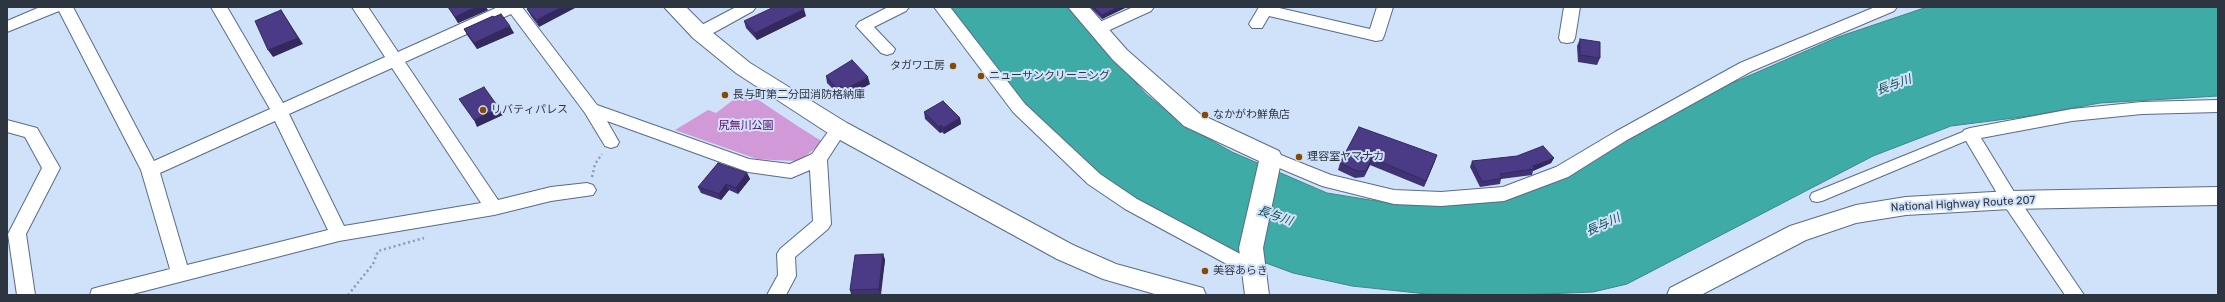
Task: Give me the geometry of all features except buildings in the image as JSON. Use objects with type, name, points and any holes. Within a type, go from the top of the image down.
[{"type":"main road","points":[[674,7],[700,33],[743,68],[839,129],[1065,252],[1111,272],[1194,295]]},
{"type":"main road","points":[[1078,7],[1120,55],[1158,91],[1192,120],[1271,161],[1253,232],[1251,248],[1257,295]]},
{"type":"main road","name":"National Highway Route 207","points":[[1679,295],[1798,233],[1856,214],[1906,206],[2010,200],[2218,196]]},
{"type":"street","points":[[7,27],[54,7]]},
{"type":"street","points":[[65,7],[150,170],[181,274]]},
{"type":"street","points":[[219,7],[280,113],[340,234]]},
{"type":"street","points":[[360,7],[494,208]]},
{"type":"street","points":[[150,170],[280,113],[394,59],[513,7],[591,109],[611,142]]},
{"type":"street","points":[[700,33],[748,7]]},
{"type":"street","points":[[887,49],[864,26],[901,7]]},
{"type":"street","points":[[942,7],[1019,108],[1094,179],[1131,204],[1253,265]]},
{"type":"street","points":[[1098,29],[1146,7]]},
{"type":"street","points":[[1257,24],[1266,9],[1376,36],[1385,7]]},
{"type":"street","points":[[1567,38],[1572,7]]},
{"type":"street","points":[[1271,161],[1328,181],[1394,197],[1441,199],[1504,194],[1562,172],[1621,136],[1746,67],[1865,11],[1889,7]]},
{"type":"street","points":[[1816,197],[1970,134],[2072,115],[2142,108],[2218,106]]},
{"type":"street","points":[[591,109],[748,165],[791,171],[818,160],[839,129]]},
{"type":"street","points":[[7,126],[31,132],[52,168],[17,234],[26,295]]},
{"type":"street","points":[[1970,134],[2010,200],[2075,295]]},
{"type":"street","points":[[776,295],[787,276],[786,254],[822,224],[818,160]]},
{"type":"street","points":[[99,295],[340,234],[494,208],[551,194],[587,190]]},
{"type":"path","points":[[587,190],[595,164],[611,142]]},
{"type":"path","points":[[348,295],[373,264],[378,252],[419,239]]},
{"type":"green space","name":"尻無川公園","points":[[745,91],[823,142],[799,161],[757,159],[675,130],[708,110],[716,113]]},
{"type":"water","name":"長与川","points":[[949,7],[1067,7],[1146,94],[1182,124],[1232,152],[1327,193],[1395,204],[1444,205],[1505,199],[1540,188],[1682,105],[1838,37],[1927,7],[2218,7],[2218,96],[2100,103],[2030,116],[1951,126],[1873,156],[1627,284],[1593,292],[1517,295],[1427,294],[1352,286],[1293,273],[1228,249],[1151,208],[1098,174],[1071,150],[1024,102]]},
{"type":"place","name":"タガワ工房","points":[[953,66]]},
{"type":"place","name":"ニューサンクリーニング","points":[[981,76]]},
{"type":"place","name":"長与町第二分団消防格納庫","points":[[725,95]]},
{"type":"place","name":"リバティパレス","points":[[483,110]]},
{"type":"place","name":"なかがわ鮮魚店","points":[[1205,115]]},
{"type":"place","name":"理容室ヤマナカ","points":[[1299,157]]},
{"type":"place","name":"美容あらき","points":[[1205,271]]}]
